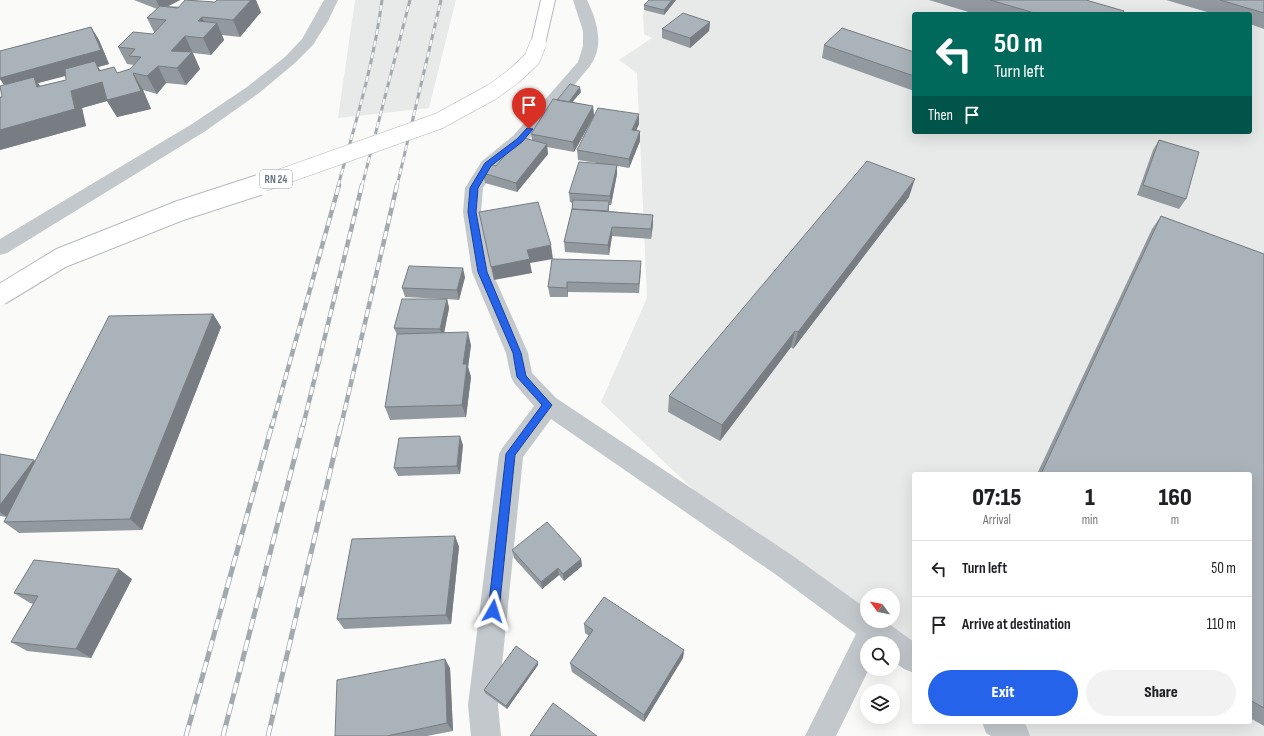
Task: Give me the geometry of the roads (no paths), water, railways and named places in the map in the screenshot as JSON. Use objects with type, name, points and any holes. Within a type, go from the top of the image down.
[{"type":"main road","name":"RN 24","points":[[0,295],[61,258],[109,238],[179,211],[254,187],[439,121],[492,92],[514,76],[532,59],[538,44],[548,0]]},
{"type":"street","points":[[0,248],[198,128],[253,90],[290,60],[308,42],[321,21],[331,0]]},
{"type":"street","points":[[580,0],[591,23],[591,49],[585,63],[519,140],[488,165],[474,188],[472,212],[482,272],[517,353],[522,377],[548,405],[860,618]]},
{"type":"street","points":[[486,736],[483,705],[510,454],[548,405]]},
{"type":"street","points":[[820,736],[874,628],[912,657]]},
{"type":"street","points":[[999,724],[1015,736]]},
{"type":"railway","points":[[338,186],[369,70],[379,24],[382,0]]},
{"type":"railway","points":[[362,186],[410,0]]},
{"type":"railway","points":[[397,186],[441,0]]},
{"type":"railway","points":[[272,426],[339,185]]},
{"type":"railway","points":[[303,426],[362,185]]},
{"type":"railway","points":[[341,426],[397,185]]},
{"type":"railway","points":[[186,736],[272,425]]},
{"type":"railway","points":[[223,736],[303,425]]},
{"type":"railway","points":[[268,736],[341,425]]}]
